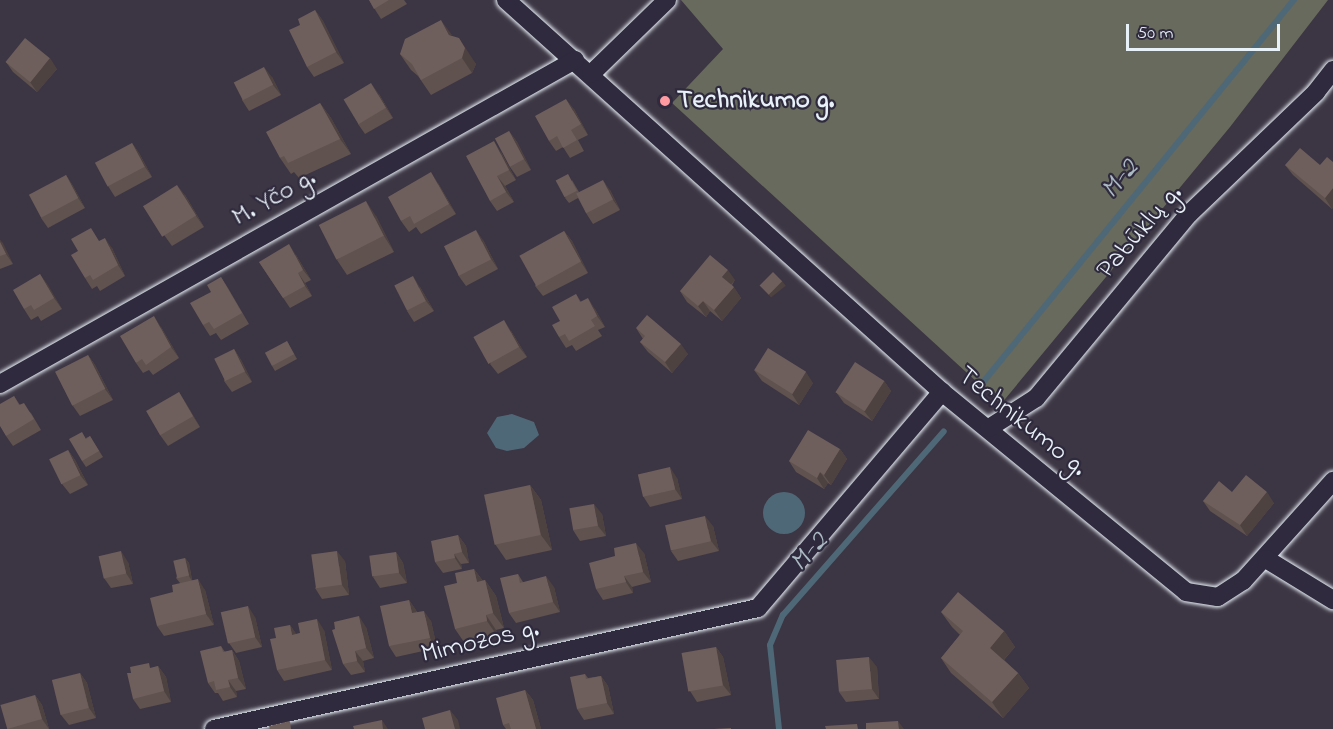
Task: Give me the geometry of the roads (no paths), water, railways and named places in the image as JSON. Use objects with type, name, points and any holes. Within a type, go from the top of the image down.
[{"type":"street","name":"Technikumo g.","points":[[506,0],[591,74],[942,392],[989,428],[1186,592],[1218,597],[1266,559]]},
{"type":"street","points":[[591,74],[667,0]]},
{"type":"street","name":"M. Yčo g.","points":[[0,384],[575,60]]},
{"type":"street","name":"Pabūklų g.","points":[[989,428],[1036,398],[1189,214],[1316,92],[1333,70]]},
{"type":"street","name":"Mimozos g.","points":[[214,729],[758,608],[942,392]]},
{"type":"street","points":[[1333,481],[1266,559],[1333,600]]},
{"type":"water","points":[[512,414],[534,422],[539,435],[524,448],[507,451],[496,448],[487,433],[497,417]]},
{"type":"water","points":[[784,492],[792,493],[799,498],[804,505],[804,521],[799,528],[792,533],[784,534],[776,533],[769,528],[764,521],[763,513],[764,505],[769,498],[776,493]]},
{"type":"waterway","name":"M-2","points":[[980,386],[1294,0]]},
{"type":"waterway","name":"M-2","points":[[779,729],[770,645],[783,615],[944,431]]},
{"type":"place","name":"Technikumo g.","points":[[665,101]]}]
